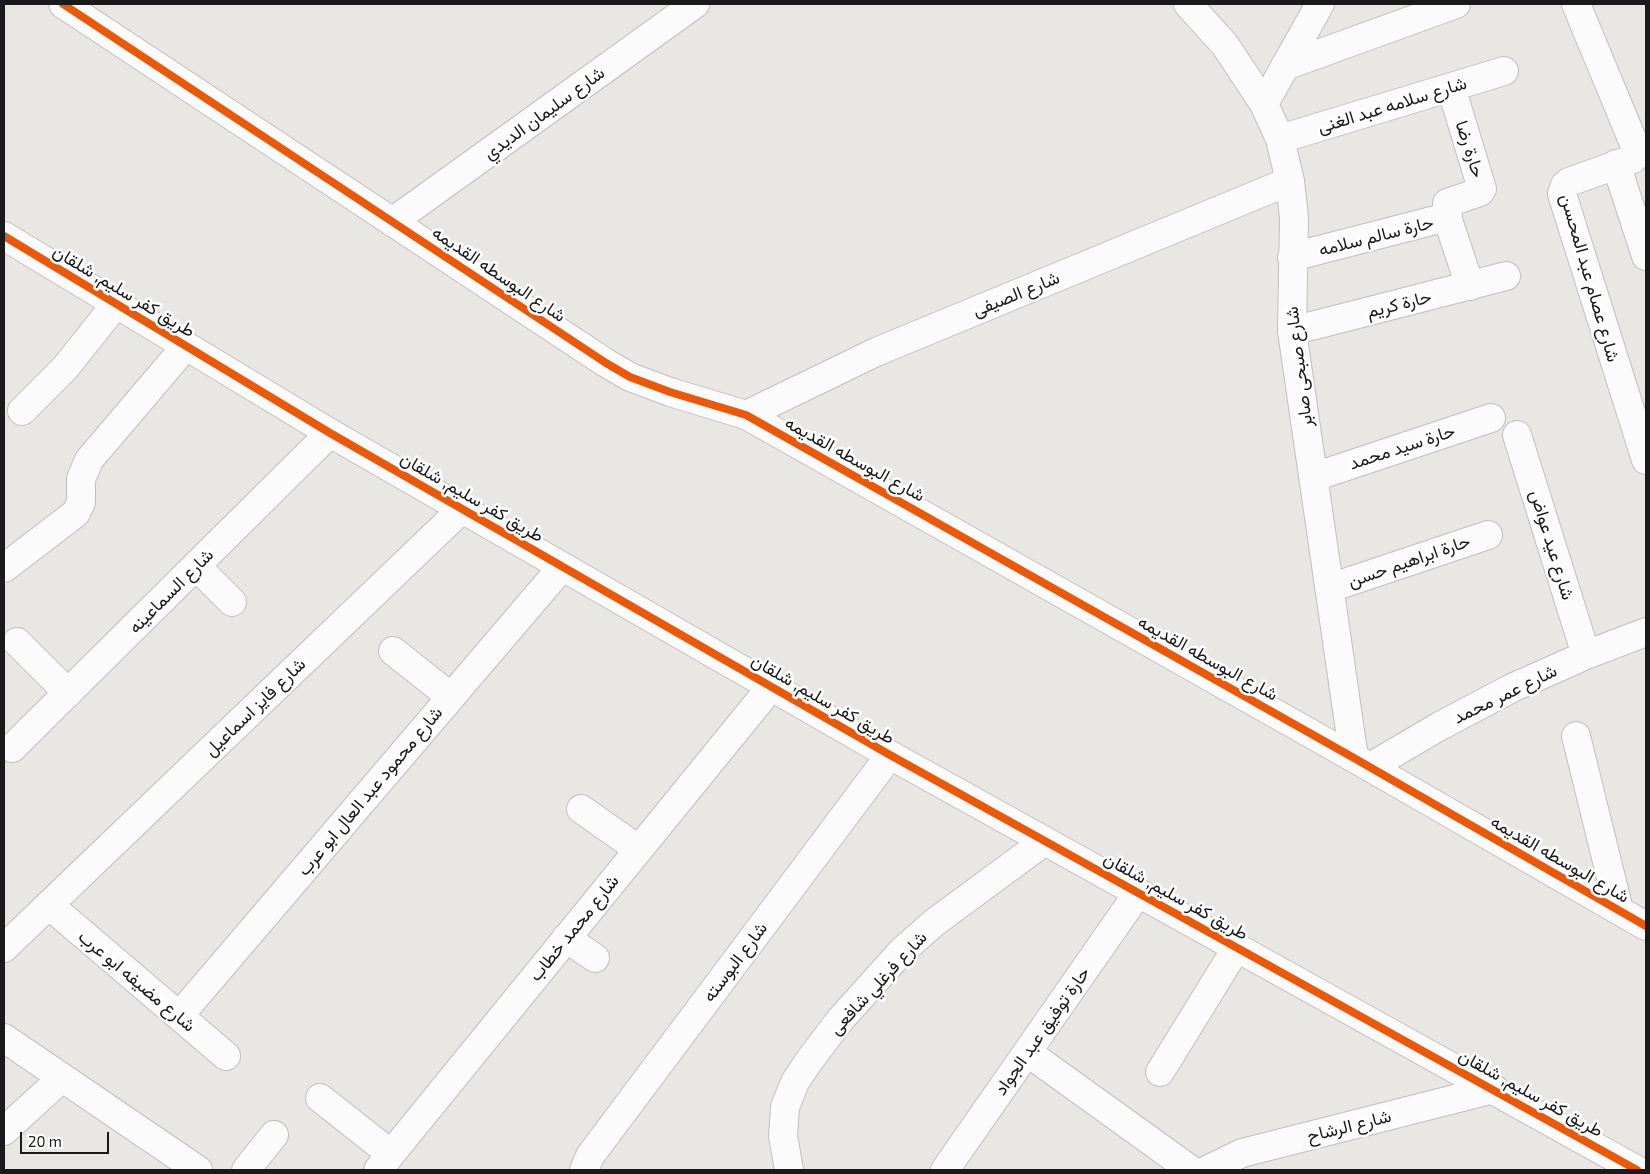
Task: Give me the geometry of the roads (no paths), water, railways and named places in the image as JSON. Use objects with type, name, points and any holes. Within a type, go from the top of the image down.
[{"type":"street","name":"شارع البوسطه القديمه","points":[[63,4],[630,377],[670,392],[746,415],[1362,762],[1646,926]]},
{"type":"street","name":"شارع سليمان الديدي","points":[[392,222],[695,4]]},
{"type":"street","name":"شارع صبحى صابر","points":[[1188,4],[1225,45],[1264,104],[1280,140],[1290,181],[1294,218],[1292,332],[1330,588],[1362,762]]},
{"type":"street","points":[[1264,104],[1320,4]]},
{"type":"street","points":[[1285,66],[1456,4]]},
{"type":"street","name":"شارع عصام عبد المحسن","points":[[1576,4],[1638,153],[1633,158],[1569,182],[1565,185],[1562,194],[1646,460]]},
{"type":"street","name":"شارع سلامه عبد الغنى","points":[[1280,140],[1504,71]]},
{"type":"street","name":"حارة رضا","points":[[1448,218],[1447,203],[1480,192],[1482,189],[1451,88]]},
{"type":"street","points":[[1616,164],[1646,256]]},
{"type":"street","name":"شارع الصيفى","points":[[746,415],[876,352],[1290,181]]},
{"type":"street","name":"حارة سالم سلامه","points":[[1292,257],[1448,218],[1470,286]]},
{"type":"street","name":"طريق كفر سليم, شلقان","points":[[4,236],[330,433],[771,687],[1637,1170]]},
{"type":"street","name":"حارة كريم","points":[[1292,332],[1506,276]]},
{"type":"street","points":[[22,411],[65,368],[116,304]]},
{"type":"street","points":[[4,568],[76,513],[81,502],[82,479],[89,460],[186,346]]},
{"type":"street","name":"حارة سيد محمد","points":[[1314,477],[1491,418]]},
{"type":"street","name":"شارع السماعينه","points":[[12,748],[330,433]]},
{"type":"street","name":"شارع عيد عواض","points":[[1517,435],[1586,655]]},
{"type":"street","name":"شارع فايز اسماعيل","points":[[4,948],[462,509]]},
{"type":"street","name":"حارة ابراهيم حسن","points":[[1330,588],[1488,535]]},
{"type":"street","points":[[196,566],[232,602]]},
{"type":"street","name":"شارع محمود عبد العال ابو عرب","points":[[179,1016],[562,566]]},
{"type":"street","name":"شارع عمر محمد","points":[[1362,762],[1440,726],[1512,688],[1586,655],[1646,632]]},
{"type":"street","points":[[17,642],[68,693]]},
{"type":"street","points":[[393,651],[451,697]]},
{"type":"street","name":"شارع محمد خطاب","points":[[385,1162],[771,687]]},
{"type":"street","points":[[1576,736],[1619,910]]},
{"type":"street","name":"شارع البوسته","points":[[582,1169],[890,755]]},
{"type":"street","points":[[580,809],[638,849]]},
{"type":"street","name":"شارع فرغلي شافعى","points":[[789,1170],[783,1136],[785,1107],[795,1082],[809,1060],[840,1020],[902,951],[935,922],[1045,841]]},
{"type":"street","name":"حارة توفيق عبد الجواد","points":[[945,1170],[1138,893]]},
{"type":"street","name":"شارع مضيفه ابو عرب","points":[[49,905],[226,1056]]},
{"type":"street","points":[[566,938],[595,958]]},
{"type":"street","points":[[1160,1072],[1237,947]]},
{"type":"street","points":[[4,1038],[198,1170]]},
{"type":"street","points":[[1027,1052],[1191,1170]]},
{"type":"street","points":[[4,1131],[62,1078]]},
{"type":"street","name":"شارع الرشاح","points":[[1207,1170],[1242,1153],[1494,1089]]},
{"type":"street","points":[[320,1098],[385,1162]]},
{"type":"street","points":[[246,1170],[274,1135]]}]
